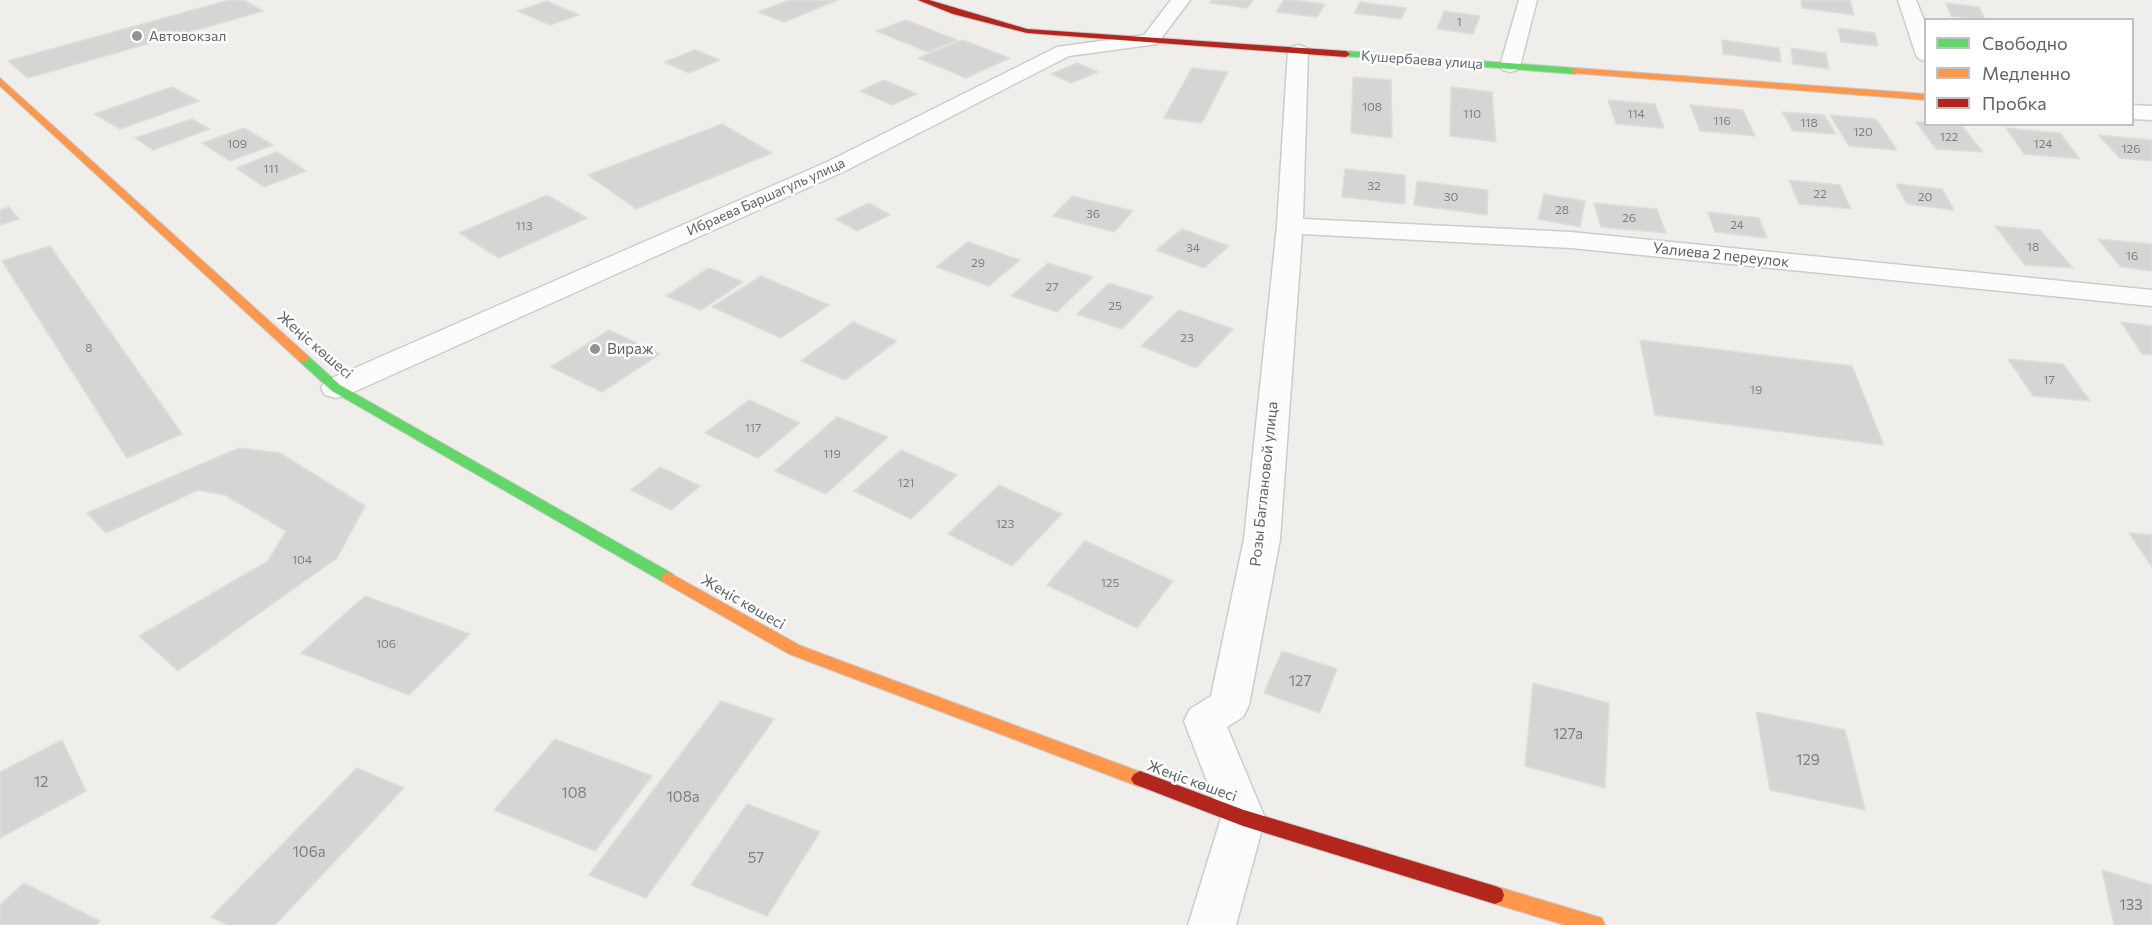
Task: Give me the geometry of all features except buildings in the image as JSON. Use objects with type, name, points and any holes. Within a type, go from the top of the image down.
[{"type":"street","name":"Кушербаева улица","points":[[922,0],[956,12],[1027,31],[1924,97]]},
{"type":"street","points":[[1150,40],[1181,0]]},
{"type":"street","points":[[1510,66],[1528,0]]},
{"type":"street","points":[[1906,0],[1924,50]]},
{"type":"street","name":"Ибраева Баршагуль улица","points":[[336,388],[835,167],[1064,51],[1150,40]]},
{"type":"street","name":"Розы Баглановой улица","points":[[1243,818],[1204,721],[1229,705],[1262,539],[1290,226],[1298,51]]},
{"type":"street","name":"Жеңіс көшесі","points":[[0,81],[336,388],[795,650],[1243,818],[1595,925]]},
{"type":"street","points":[[2134,112],[2152,114]]},
{"type":"street","name":"Уалиева 2 переулок","points":[[1290,226],[1571,240],[2152,298]]},
{"type":"street","points":[[1212,925],[1243,818]]},
{"type":"traffic: fast","points":[[1346,54],[1575,71]]},
{"type":"traffic: fast","points":[[303,358],[336,388],[668,578]]},
{"type":"traffic: slow","points":[[1575,71],[1924,97]]},
{"type":"traffic: slow","points":[[0,81],[303,358]]},
{"type":"traffic: slow","points":[[668,578],[795,650],[1140,779]]},
{"type":"traffic: slow","points":[[1495,895],[1595,925]]},
{"type":"traffic: jam","points":[[922,0],[956,12],[1027,31],[1346,54]]},
{"type":"traffic: jam","points":[[1140,779],[1243,818],[1495,895]]},
{"type":"place","name":"Автовокзал","points":[[137,36]]},
{"type":"place","name":"Вираж","points":[[595,349]]}]
